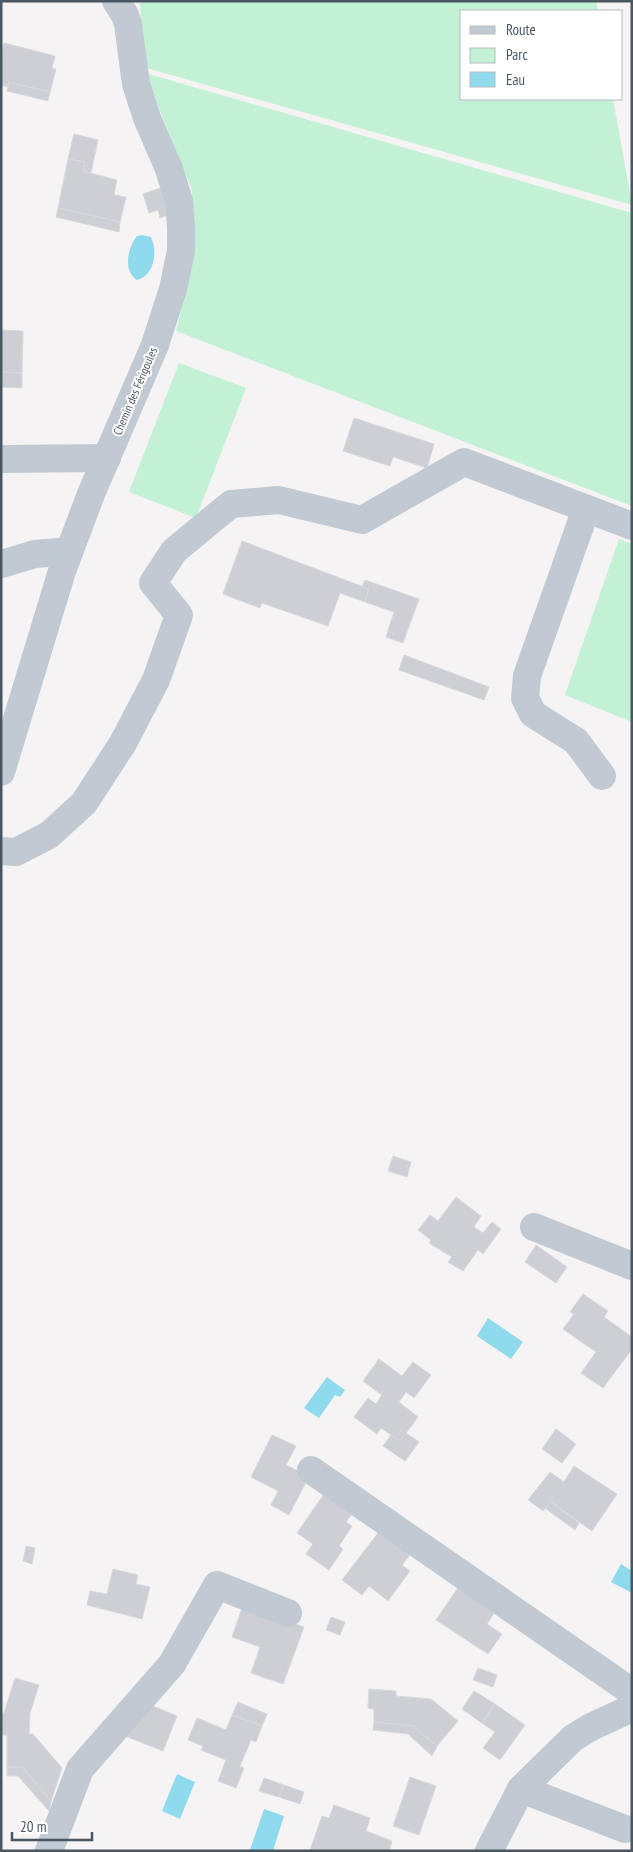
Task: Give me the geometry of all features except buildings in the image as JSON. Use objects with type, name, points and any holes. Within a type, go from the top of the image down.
[{"type":"street","name":"Chemin des Férigoules","points":[[1,772],[62,571],[155,345],[173,289],[181,251],[178,201],[169,169],[147,118],[136,84],[128,24],[118,2]]},
{"type":"street","points":[[1,459],[107,458]]},
{"type":"street","points":[[1,850],[16,852],[49,835],[84,803],[123,743],[156,680],[179,615],[153,583],[174,551],[231,504],[279,500],[362,520],[464,462],[632,526]]},
{"type":"street","points":[[586,509],[527,676],[525,698],[533,714],[576,741],[602,776]]},
{"type":"street","points":[[1,564],[35,554],[69,551]]},
{"type":"street","points":[[534,1227],[632,1266]]},
{"type":"street","points":[[311,1470],[632,1692]]},
{"type":"street","points":[[49,1851],[80,1769],[172,1664],[217,1585],[288,1612]]},
{"type":"street","points":[[488,1851],[521,1789],[573,1738],[592,1726],[632,1708]]},
{"type":"street","points":[[521,1789],[625,1829]]},
{"type":"green space","points":[[140,1],[596,1],[598,10],[460,10],[460,100],[613,100],[632,205],[143,67]]},
{"type":"green space","points":[[145,73],[632,213],[632,506],[176,331],[193,261],[192,190]]},
{"type":"green space","points":[[179,363],[246,388],[196,518],[129,492]]},
{"type":"green space","points":[[619,539],[632,544],[632,722],[565,695]]},
{"type":"water","points":[[137,236],[151,237],[154,256],[151,269],[143,278],[137,280],[130,271],[128,260],[134,241]]},
{"type":"water","points":[[488,1318],[523,1342],[511,1359],[477,1336]]},
{"type":"water","points":[[327,1377],[345,1390],[340,1397],[335,1395],[319,1418],[304,1408]]},
{"type":"water","points":[[621,1564],[632,1571],[632,1593],[611,1582]]},
{"type":"water","points":[[177,1774],[195,1782],[180,1819],[162,1811]]},
{"type":"water","points":[[264,1809],[284,1816],[273,1851],[252,1851],[250,1850]]}]
